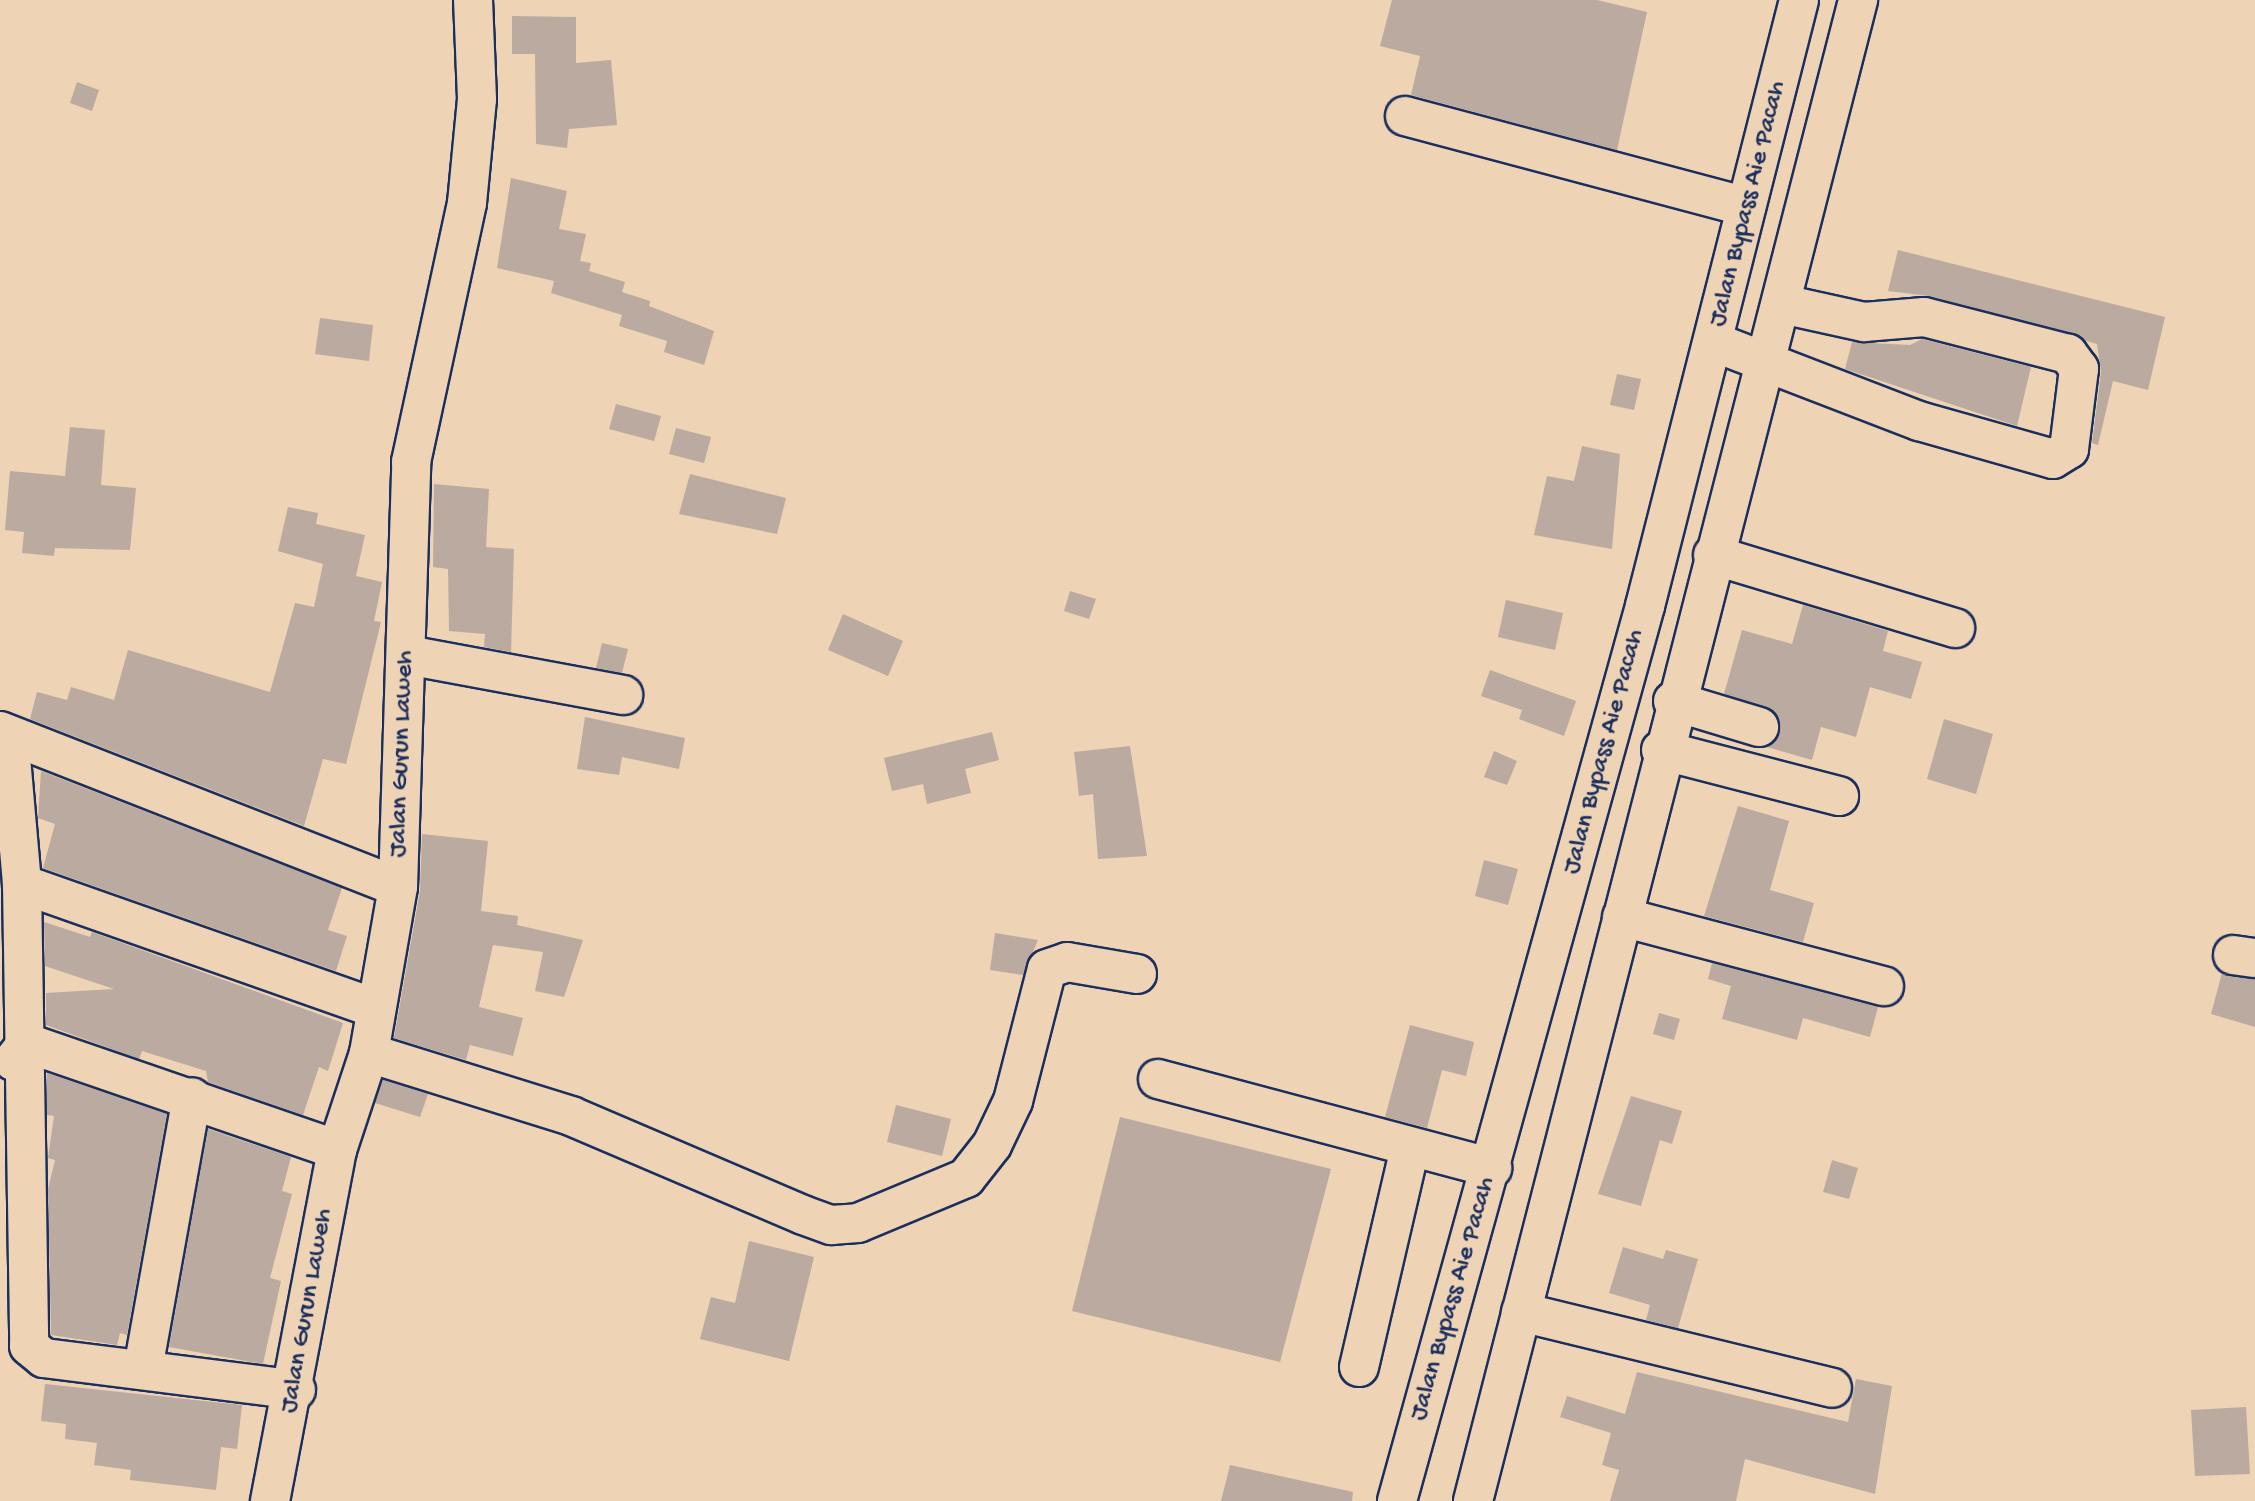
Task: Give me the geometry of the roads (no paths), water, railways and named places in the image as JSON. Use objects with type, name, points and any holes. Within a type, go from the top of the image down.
[{"type":"main road","name":"Jalan Gurun Laweh","points":[[270,1501],[296,1390],[337,1150],[369,1053],[374,1009],[398,887],[411,462],[467,203],[477,99],[473,0]]},
{"type":"main road","name":"Jalan Bypass Aie Pacah","points":[[1397,1501],[1492,1168],[1714,342],[1745,207],[1799,0]]},
{"type":"main road","points":[[1472,1501],[1622,917],[1673,701],[1767,362],[1858,0]]},
{"type":"main road","points":[[1405,116],[1745,207]]},
{"type":"main road","points":[[1714,342],[1919,421],[2053,459],[2069,449],[2079,369],[2068,354],[1924,317],[1864,322],[1782,303]]},
{"type":"main road","points":[[1713,555],[1955,628]]},
{"type":"main road","points":[[407,655],[623,695]]},
{"type":"main road","points":[[1673,701],[1759,727]]},
{"type":"main road","points":[[296,1390],[44,1358],[29,1346],[27,1043],[22,884],[4,733],[398,887]]},
{"type":"main road","points":[[1661,750],[1839,796]]},
{"type":"main road","points":[[22,884],[374,1009]]},
{"type":"main road","points":[[1622,917],[1884,986]]},
{"type":"main road","points":[[369,1053],[571,1116],[831,1225],[858,1223],[966,1178],[992,1145],[1013,1101],[1047,969],[1067,962],[1137,974]]},
{"type":"main road","points":[[0,1069],[27,1043]]},
{"type":"main road","points":[[27,1043],[192,1097],[337,1150]]},
{"type":"main road","points":[[1158,1079],[1492,1168]]},
{"type":"main road","points":[[143,1369],[192,1097]]},
{"type":"main road","points":[[1359,1367],[1410,1147]]},
{"type":"main road","points":[[1521,1312],[1832,1388]]}]
